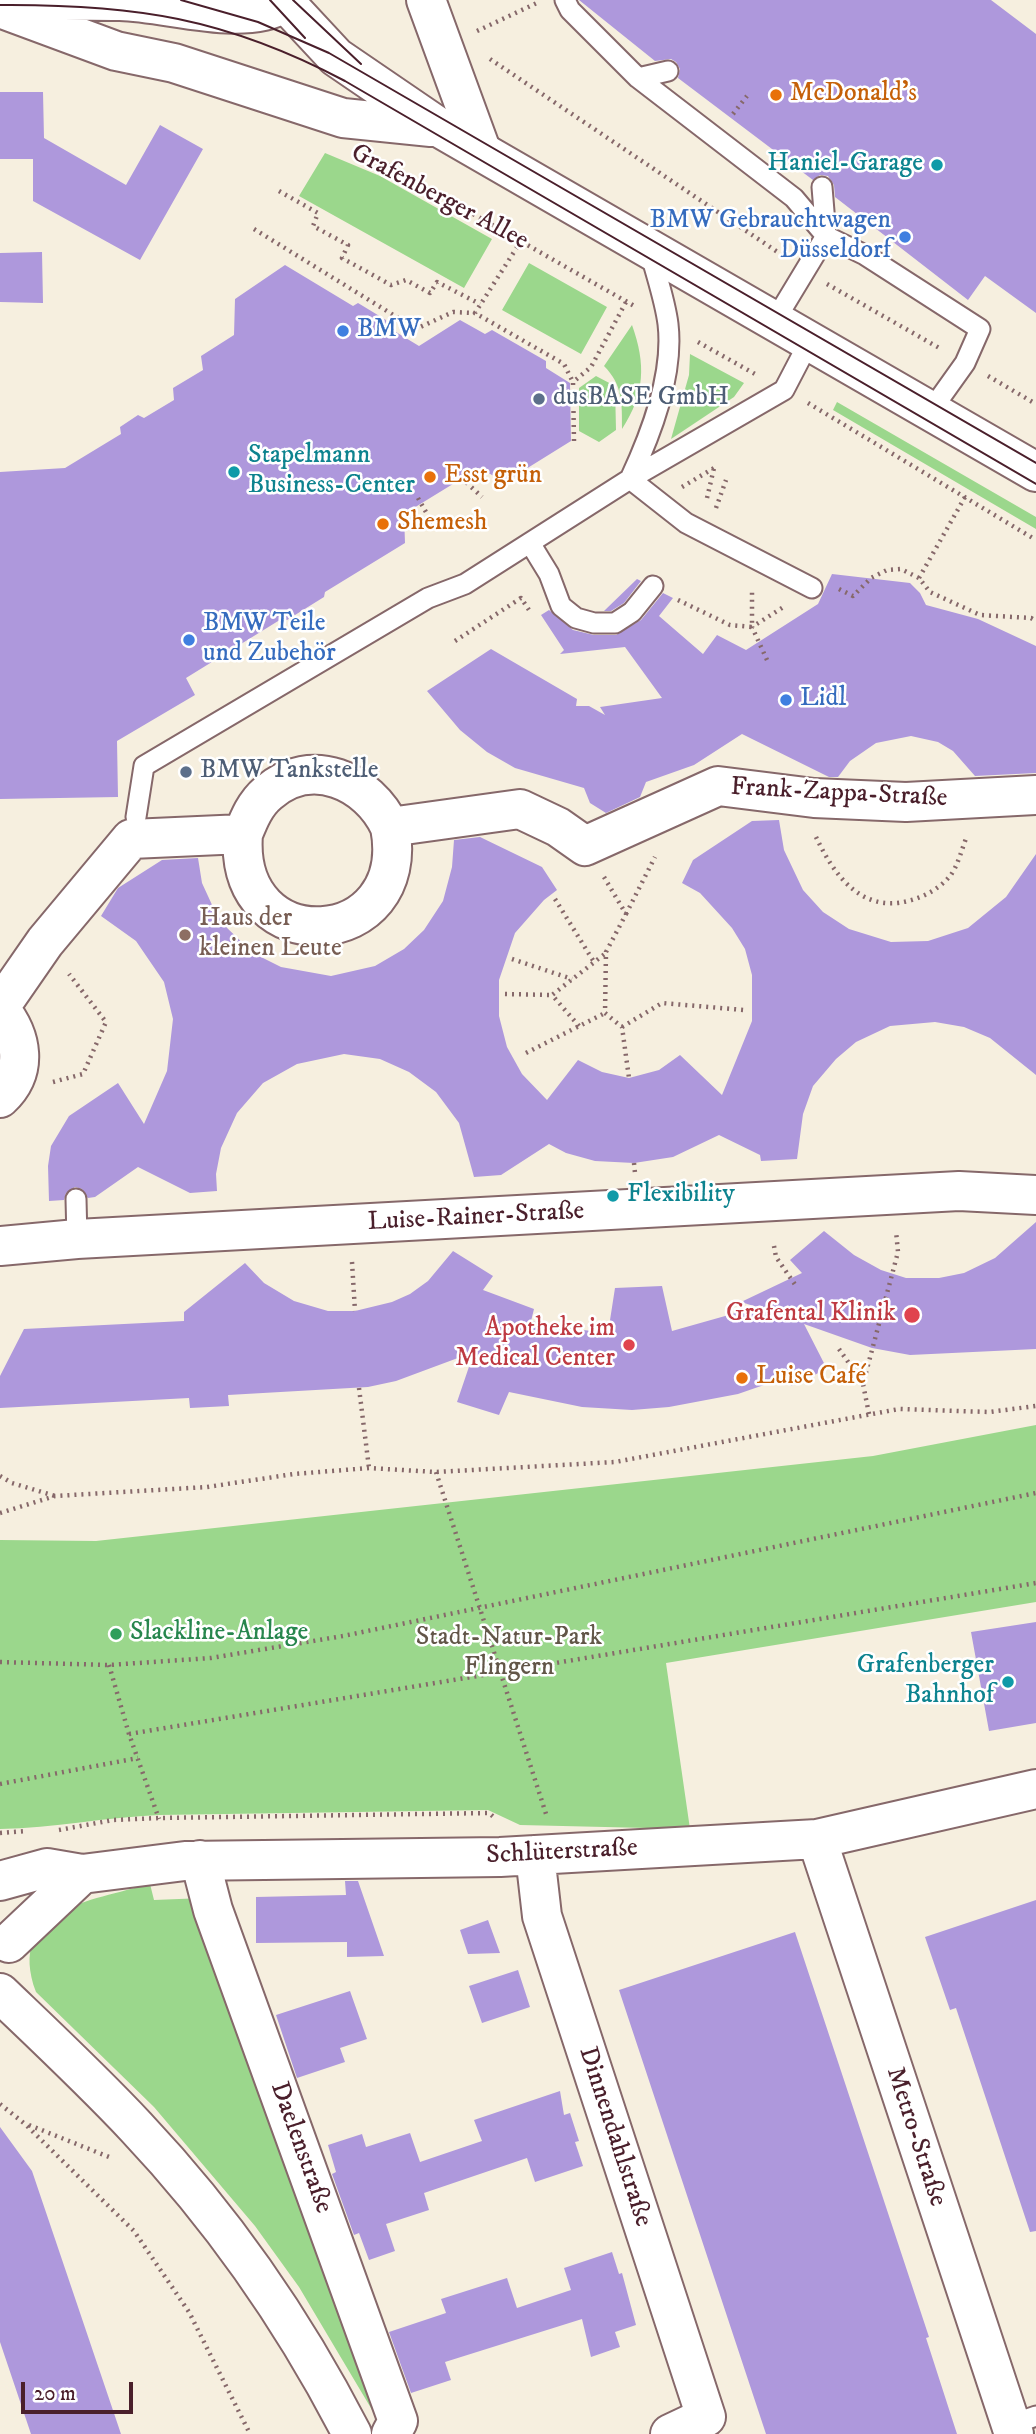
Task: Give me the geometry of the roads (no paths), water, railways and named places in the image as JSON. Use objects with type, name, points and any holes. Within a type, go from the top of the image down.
[{"type":"street","points":[[426,0],[481,150]]},
{"type":"street","points":[[0,2],[124,1],[234,13],[266,11],[286,1],[336,57],[440,128],[1036,472]]},
{"type":"street","points":[[0,8],[116,51],[174,63],[343,118],[440,128]]},
{"type":"street","points":[[314,775],[337,777],[355,785],[377,803],[390,827],[394,846],[392,865],[387,883],[374,903],[356,918],[336,926],[315,928],[292,924],[272,912],[256,897],[245,876],[241,856],[243,834],[252,811],[269,792],[291,780],[314,775]]},
{"type":"street","name":"Frank-Zappa-Straße","points":[[390,827],[520,809],[558,827],[585,846],[718,786],[814,798],[906,802],[970,801],[1036,795]]},
{"type":"street","points":[[1,1097],[18,1069],[20,1053],[13,1026],[0,1008],[45,942],[131,839],[243,834]]},
{"type":"street","name":"Luise-Rainer-Straße","points":[[0,1247],[77,1239],[959,1191],[1036,1195]]},
{"type":"street","name":"Schlüterstraße","points":[[0,1881],[47,1868],[82,1874],[181,1861],[547,1855],[817,1839],[1036,1789]]},
{"type":"street","name":"Metro-Straße","points":[[817,1839],[1020,2425]]},
{"type":"street","name":"Dinnendahlstraße","points":[[547,1855],[542,1916],[705,2417],[670,2434]]},
{"type":"street","name":"Daelenstraße","points":[[181,1861],[213,1910],[398,2421],[391,2434]]},
{"type":"street","points":[[82,1874],[4,1932],[8,1972],[0,1992],[137,2127],[194,2193],[290,2325],[352,2434]]},
{"type":"lane","points":[[565,0],[570,10],[638,78],[794,198],[826,236],[866,255],[979,328],[965,363],[930,412]]},
{"type":"lane","points":[[638,78],[668,71]]},
{"type":"lane","points":[[774,322],[826,236],[822,187]]},
{"type":"lane","points":[[630,479],[649,438],[665,374],[668,325],[649,248]]},
{"type":"lane","points":[[136,817],[144,766],[428,598],[465,584],[630,479],[784,390],[810,342]]},
{"type":"lane","points":[[630,479],[686,523],[812,588]]},
{"type":"lane","points":[[530,543],[549,574],[561,607],[576,618],[594,623],[615,624],[632,612],[653,586]]},
{"type":"lane","points":[[76,1199],[77,1239]]},
{"type":"tram line","points":[[181,0],[258,22],[329,53],[1036,463]]},
{"type":"tram line","points":[[270,0],[305,38]]},
{"type":"tram line","points":[[293,0],[361,64]]},
{"type":"tram line","points":[[0,5],[94,8],[178,19],[260,42],[302,60],[345,81],[1036,484]]},
{"type":"place","name":"McDonald's","points":[[776,95]]},
{"type":"place","name":"Haniel-Garage","points":[[937,165]]},
{"type":"place","name":"BMW Gebrauchtwagen Düsseldorf","points":[[905,237]]},
{"type":"place","name":"BMW","points":[[343,331]]},
{"type":"place","name":"dusBASE GmbH","points":[[539,399]]},
{"type":"place","name":"Stapelmann Business-Center","points":[[234,472]]},
{"type":"place","name":"Esst grün","points":[[430,477]]},
{"type":"place","name":"Shemesh","points":[[383,524]]},
{"type":"place","name":"BMW Teile und Zubehör","points":[[189,640]]},
{"type":"place","name":"Lidl","points":[[786,700]]},
{"type":"place","name":"BMW Tankstelle","points":[[186,772]]},
{"type":"place","name":"Haus der kleinen Leute","points":[[185,935]]},
{"type":"place","name":"Flexibility","points":[[613,1196]]},
{"type":"place","name":"Grafental Klinik","points":[[912,1315]]},
{"type":"place","name":"Apotheke im Medical Center","points":[[629,1345]]},
{"type":"place","name":"Luise Café","points":[[742,1378]]},
{"type":"place","name":"Slackline-Anlage","points":[[116,1634]]},
{"type":"place","name":"Grafenberger Bahnhof","points":[[1008,1682]]},
{"type":"park label","name":"Stadt-Natur-Park Flingern","points":[[509,1654]]}]
